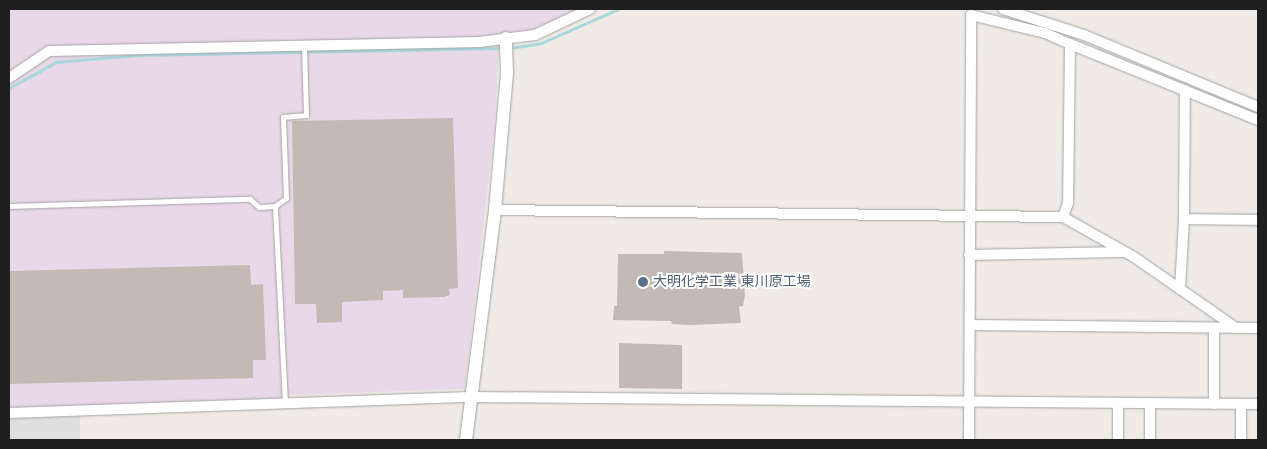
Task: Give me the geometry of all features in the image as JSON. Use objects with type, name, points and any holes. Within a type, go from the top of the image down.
[{"type":"street","points":[[9,78],[49,51],[304,48],[506,40],[535,35],[590,9]]},
{"type":"street","points":[[1003,9],[1084,35],[1258,108]]},
{"type":"street","points":[[969,440],[970,325],[968,215],[971,15],[1045,33],[1258,120]]},
{"type":"street","points":[[466,440],[495,210],[507,56],[506,40]]},
{"type":"street","points":[[1062,217],[1068,203],[1070,44]]},
{"type":"street","points":[[1180,289],[1184,219],[1185,90]]},
{"type":"street","points":[[495,210],[1062,217],[1123,252],[1236,328]]},
{"type":"street","points":[[1184,219],[1258,220]]},
{"type":"street","points":[[969,255],[1123,252]]},
{"type":"street","points":[[970,325],[1258,328]]},
{"type":"street","points":[[1214,328],[1214,404]]},
{"type":"street","points":[[9,413],[285,405],[471,397],[1258,404]]},
{"type":"street","points":[[1118,403],[1118,440]]},
{"type":"street","points":[[1150,404],[1150,440]]},
{"type":"street","points":[[1241,404],[1241,440]]},
{"type":"lane","points":[[9,206],[250,199],[259,207],[275,206],[286,198],[283,117],[306,116],[304,48]]},
{"type":"lane","points":[[275,206],[285,405]]},
{"type":"shaded area","points":[[9,9],[592,9],[535,39],[499,45],[494,131],[465,389],[288,395],[276,402],[9,411]]},
{"type":"shaded area","points":[[80,414],[80,440],[9,440],[9,416]]},
{"type":"building","points":[[453,118],[458,288],[449,289],[450,295],[444,297],[403,298],[403,290],[383,291],[383,300],[342,302],[342,322],[317,323],[316,304],[295,304],[292,121]]},
{"type":"building","points":[[664,251],[742,253],[745,296],[743,306],[739,307],[741,323],[690,325],[672,324],[671,321],[613,320],[614,306],[617,306],[618,254],[664,254]]},
{"type":"building","points":[[250,265],[251,285],[263,284],[266,360],[253,360],[253,378],[9,384],[9,271]]},
{"type":"building","points":[[619,343],[682,345],[682,389],[619,388]]},
{"type":"waterway","points":[[510,48],[541,43],[618,9]]},
{"type":"waterway","points":[[9,88],[56,62],[139,55],[503,48]]},
{"type":"place","name":"大明化学工業 東川原工場","points":[[643,282]]}]
